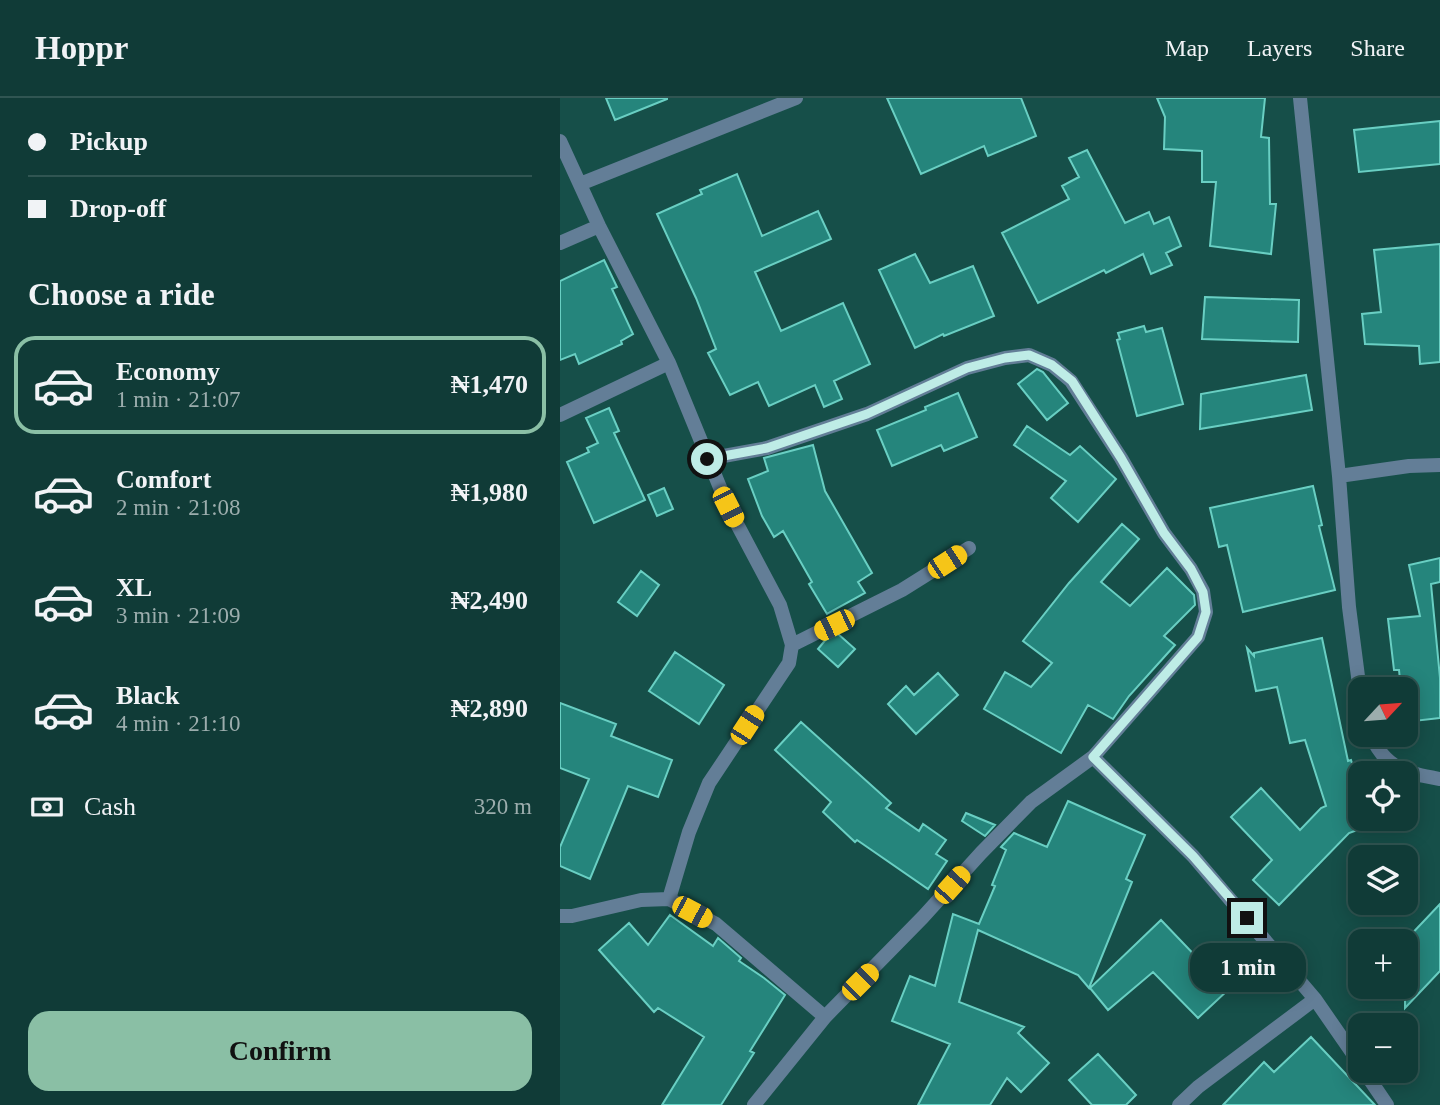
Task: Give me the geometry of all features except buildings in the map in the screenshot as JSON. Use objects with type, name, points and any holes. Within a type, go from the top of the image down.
[{"type":"street","points":[[580,184],[796,98]]},
{"type":"street","points":[[1300,98],[1358,677]]},
{"type":"street","points":[[560,141],[598,226],[669,363],[728,507],[780,605],[792,645],[789,663],[709,783],[689,832],[669,899]]},
{"type":"street","points":[[560,243],[598,226]]},
{"type":"street","points":[[707,459],[767,448],[855,418],[967,368],[1029,355],[1052,365],[1072,381],[1164,533],[1191,569],[1203,592],[1206,612],[1198,637],[1093,757],[1031,802],[981,853],[825,1017],[754,1105]]},
{"type":"street","points":[[560,415],[669,363]]},
{"type":"street","points":[[1339,477],[1409,466],[1440,465]]},
{"type":"street","points":[[792,645],[894,595],[969,548]]},
{"type":"street","points":[[1376,747],[1399,770],[1440,779]]},
{"type":"street","points":[[1093,757],[1193,856],[1315,999],[1348,1047]]},
{"type":"street","points":[[560,916],[572,916],[642,900],[669,899],[716,924],[825,1017]]},
{"type":"street","points":[[1179,1105],[1198,1087],[1315,999]]},
{"type":"street","points":[[1372,1083],[1387,1105]]},
{"type":"route","points":[[707,459],[767,448],[867,414],[967,368],[1005,358],[1029,355],[1052,365],[1072,381],[1164,533],[1191,569],[1203,592],[1206,612],[1198,637],[1093,757],[1193,856],[1247,918]]}]
